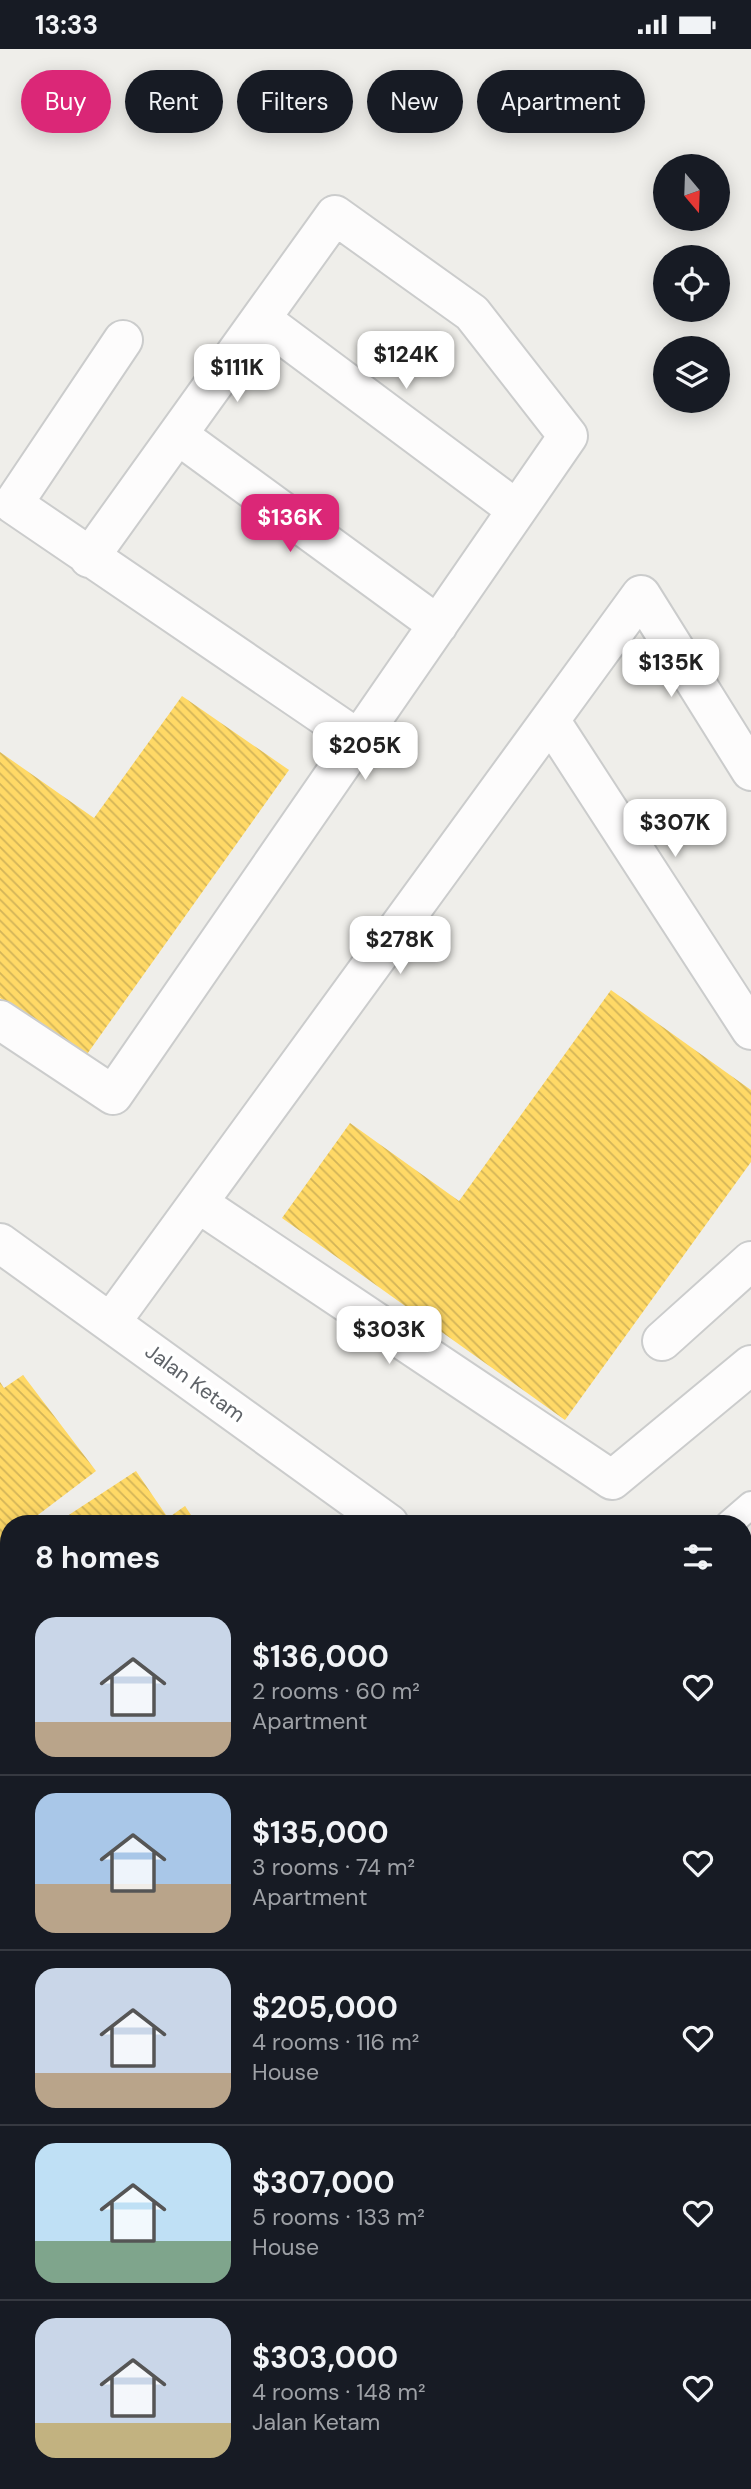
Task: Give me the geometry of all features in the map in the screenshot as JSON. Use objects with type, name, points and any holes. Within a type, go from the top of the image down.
[{"type":"street","points":[[0,1020],[113,1095],[568,436],[472,313],[335,215],[89,558]]},
{"type":"street","points":[[261,319],[517,510]]},
{"type":"street","points":[[123,340],[13,504],[358,739]]},
{"type":"street","points":[[178,435],[438,625]]},
{"type":"street","points":[[110,1322],[641,595],[751,771]]},
{"type":"street","points":[[550,720],[751,1030]]},
{"type":"street","points":[[198,1203],[612,1480],[751,1365]]},
{"type":"street","name":"Jalan Ketam","points":[[4,1251],[110,1322],[377,1515]]},
{"type":"street","points":[[662,1341],[751,1261]]},
{"type":"building: Homes","points":[[182,696],[289,770],[85,1057],[0,998],[0,752],[94,818]]},
{"type":"building: Homes","points":[[611,990],[751,1090],[751,1162],[565,1420],[282,1218],[350,1123],[459,1201]]},
{"type":"building: Homes","points":[[23,1375],[96,1471],[38,1515],[0,1515],[0,1382],[4,1388]]},
{"type":"building: Homes","points":[[136,1471],[166,1515],[69,1515]]},
{"type":"building: Homes","points":[[185,1506],[191,1515],[172,1515]]}]
